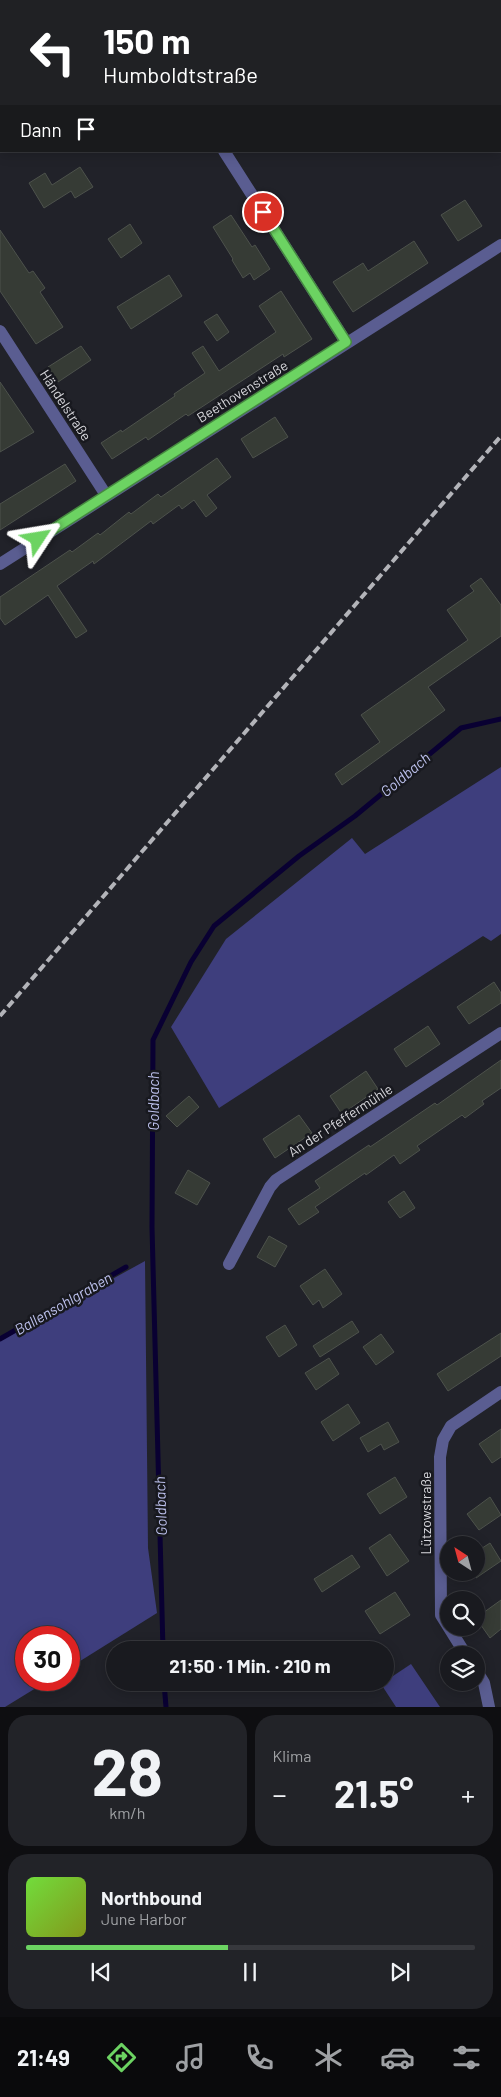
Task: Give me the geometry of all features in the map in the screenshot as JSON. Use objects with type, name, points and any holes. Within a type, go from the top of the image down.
[{"type":"street","points":[[225,152],[346,342]]},
{"type":"street","name":"Beethovenstraße","points":[[0,564],[501,245]]},
{"type":"street","name":"Händelstraße","points":[[0,331],[106,495]]},
{"type":"street","name":"An der Pfeffermühle","points":[[229,1264],[270,1187],[276,1180],[501,1033]]},
{"type":"street","name":"Lützowstraße","points":[[460,1646],[441,1616],[440,1457],[443,1440],[451,1426],[501,1392]]},
{"type":"street","points":[[485,1688],[489,1707]]},
{"type":"shaded area","points":[[501,767],[501,934],[491,941],[483,936],[219,1108],[171,1027],[226,939],[352,838],[365,854]]},
{"type":"shaded area","points":[[145,1261],[148,1548],[157,1613],[112,1641],[106,1641],[106,1645],[80,1661],[80,1626],[15,1626],[15,1691],[31,1691],[5,1707],[0,1707],[0,1341]]},
{"type":"shaded area","points":[[411,1664],[440,1707],[396,1707],[386,1691],[394,1691],[394,1675]]},
{"type":"building","points":[[80,167],[93,187],[75,198],[71,191],[44,208],[29,183],[45,173],[52,185]]},
{"type":"building","points":[[465,200],[482,226],[458,241],[441,215]]},
{"type":"building","points":[[231,215],[252,247],[255,245],[270,269],[254,280],[250,273],[243,278],[213,227]]},
{"type":"building","points":[[130,224],[142,243],[121,258],[108,239]]},
{"type":"building","points":[[0,230],[29,273],[33,271],[45,288],[40,292],[63,327],[36,344],[0,291]]},
{"type":"building","points":[[414,241],[428,263],[353,312],[333,282],[363,263],[368,271]]},
{"type":"building","points":[[169,275],[182,296],[131,329],[117,307]]},
{"type":"building","points":[[281,291],[312,339],[284,357],[283,354],[188,416],[186,414],[148,440],[146,437],[112,459],[101,443],[121,430],[122,432],[205,373],[192,353],[203,346],[219,371],[276,332],[259,306]]},
{"type":"building","points":[[217,314],[229,332],[217,341],[204,322]]},
{"type":"building","points":[[81,346],[91,360],[58,382],[48,367]]},
{"type":"building","points":[[0,382],[34,432],[0,452]]},
{"type":"building","points":[[275,417],[288,437],[253,458],[241,439]]},
{"type":"building","points":[[217,458],[231,477],[207,495],[217,508],[206,517],[194,500],[182,509],[179,505],[153,524],[151,521],[94,564],[93,561],[57,586],[87,631],[76,638],[48,595],[5,625],[0,618],[0,597],[70,550],[72,552],[98,533],[100,535],[129,512],[131,514],[158,494],[161,497]]},
{"type":"building","points":[[65,464],[76,481],[0,530],[0,504]]},
{"type":"building","points":[[481,578],[501,605],[501,636],[428,687],[445,710],[342,785],[335,774],[380,742],[361,715],[468,640],[447,610],[474,591],[470,586]]},
{"type":"building","points":[[494,982],[501,993],[501,1003],[469,1024],[457,1007]]},
{"type":"building","points":[[428,1026],[440,1044],[406,1067],[394,1049]]},
{"type":"building","points":[[501,1060],[501,1088],[482,1101],[484,1104],[465,1118],[462,1115],[417,1146],[420,1150],[400,1164],[394,1155],[366,1175],[365,1173],[315,1207],[319,1212],[299,1225],[288,1209],[320,1188],[315,1181],[435,1103],[437,1105]]},
{"type":"building","points":[[366,1071],[378,1089],[342,1114],[330,1096]]},
{"type":"building","points":[[189,1096],[199,1107],[177,1127],[166,1116]]},
{"type":"building","points":[[299,1115],[312,1133],[275,1158],[263,1139]]},
{"type":"building","points":[[188,1170],[210,1183],[197,1205],[175,1193]]},
{"type":"building","points":[[404,1191],[415,1208],[400,1218],[388,1202]]},
{"type":"building","points":[[269,1236],[287,1246],[275,1267],[257,1257]]},
{"type":"building","points":[[325,1269],[342,1294],[323,1308],[319,1300],[313,1305],[300,1286]]},
{"type":"building","points":[[352,1321],[359,1332],[320,1357],[313,1346]]},
{"type":"building","points":[[285,1325],[297,1345],[279,1357],[266,1337]]},
{"type":"building","points":[[501,1333],[501,1356],[448,1391],[437,1374]]},
{"type":"building","points":[[381,1334],[394,1352],[376,1365],[363,1347]]},
{"type":"building","points":[[329,1358],[339,1374],[316,1390],[305,1373]]},
{"type":"building","points":[[348,1404],[360,1423],[333,1441],[321,1422]]},
{"type":"building","points":[[388,1422],[399,1442],[384,1450],[381,1444],[368,1452],[360,1438]]},
{"type":"building","points":[[501,1429],[501,1457],[492,1463],[479,1444]]},
{"type":"building","points":[[395,1477],[407,1497],[380,1514],[367,1494]]},
{"type":"building","points":[[490,1497],[501,1515],[479,1530],[467,1514]]},
{"type":"building","points":[[390,1534],[409,1561],[387,1576],[369,1548]]},
{"type":"building","points":[[490,1543],[501,1561],[485,1572],[485,1546]]},
{"type":"building","points":[[352,1555],[360,1567],[322,1592],[314,1579]]},
{"type":"building","points":[[395,1592],[410,1615],[380,1634],[365,1611]]},
{"type":"building","points":[[501,1600],[501,1629],[490,1638],[485,1631],[485,1612]]},
{"type":"waterway","name":"Goldbach","points":[[163,1641],[152,1227],[153,1040],[191,962],[214,926],[299,856],[355,816],[461,728],[501,719]]},
{"type":"waterway","name":"Ballensohlgraben","points":[[0,1339],[126,1267]]},
{"type":"waterway","name":"Goldbach","points":[[165,1691],[166,1707]]},
{"type":"railway","points":[[0,1016],[501,436]]},
{"type":"route","points":[[38,539],[346,342],[263,212]]}]
